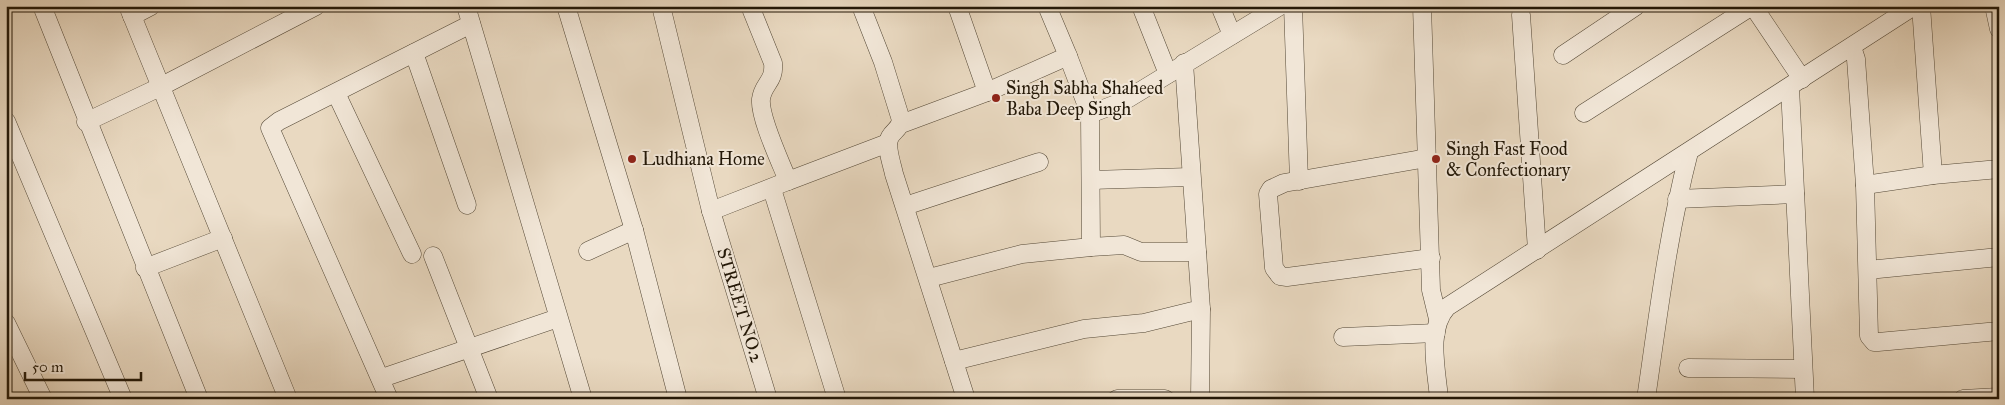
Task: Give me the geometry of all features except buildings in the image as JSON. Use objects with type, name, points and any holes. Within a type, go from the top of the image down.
[{"type":"street","points":[[42,6],[86,122],[199,399]]},
{"type":"street","points":[[151,6],[130,11],[288,399]]},
{"type":"street","points":[[86,122],[160,87],[316,6]]},
{"type":"street","points":[[466,6],[583,399]]},
{"type":"street","points":[[566,6],[634,230],[678,399]]},
{"type":"street","name":"STREET NO.2","points":[[661,6],[712,211],[768,399]]},
{"type":"street","points":[[750,6],[773,63],[774,71],[772,78],[762,92],[762,112],[788,181]]},
{"type":"street","points":[[861,6],[883,62],[901,124]]},
{"type":"street","points":[[957,6],[987,92]]},
{"type":"street","points":[[1047,6],[1090,114],[1091,247]]},
{"type":"street","points":[[1141,6],[1168,74]]},
{"type":"street","points":[[1220,6],[1232,35]]},
{"type":"street","points":[[1090,114],[1124,101],[1280,6]]},
{"type":"street","points":[[1293,6],[1299,180]]},
{"type":"street","points":[[1422,6],[1431,290],[1437,326],[1439,399]]},
{"type":"street","points":[[1563,55],[1636,6]]},
{"type":"street","points":[[1584,113],[1752,6],[1796,83],[1796,194],[1804,399]]},
{"type":"street","points":[[1437,326],[1447,307],[1914,6]]},
{"type":"street","points":[[1921,6],[1933,175]]},
{"type":"street","points":[[1994,6],[1999,29]]},
{"type":"street","points":[[1521,15],[1537,250]]},
{"type":"street","points":[[389,399],[382,378],[270,128],[279,121],[471,24]]},
{"type":"street","points":[[1852,47],[1856,59],[1865,185],[1869,332],[1874,342],[1999,331]]},
{"type":"street","points":[[414,53],[467,205]]},
{"type":"street","points":[[966,399],[894,174],[888,143],[889,138],[901,124],[987,92],[1068,56]]},
{"type":"street","points":[[1184,63],[1190,177],[1201,309],[1202,360],[1200,399]]},
{"type":"street","points":[[336,93],[412,254]]},
{"type":"street","points":[[6,122],[123,399]]},
{"type":"street","points":[[712,211],[888,143]]},
{"type":"street","points":[[1646,399],[1677,199],[1689,152]]},
{"type":"street","points":[[1427,158],[1299,180],[1276,186],[1268,194],[1274,268],[1280,276],[1287,277],[1430,258]]},
{"type":"street","points":[[905,206],[1039,162]]},
{"type":"street","points":[[1865,185],[1933,175],[1999,169]]},
{"type":"street","points":[[1091,180],[1190,177]]},
{"type":"street","points":[[772,189],[837,399]]},
{"type":"street","points":[[1677,199],[1796,194]]},
{"type":"street","points":[[588,251],[634,230]]},
{"type":"street","points":[[145,268],[223,238]]},
{"type":"street","points":[[928,278],[1022,254],[1091,247],[1124,245],[1141,252],[1197,252]]},
{"type":"street","points":[[433,256],[470,348],[488,399]]},
{"type":"street","points":[[1868,270],[1999,257]]},
{"type":"street","points":[[954,361],[1084,330],[1144,323],[1201,309]]},
{"type":"street","points":[[382,378],[558,318]]},
{"type":"street","points":[[6,323],[43,399]]},
{"type":"street","points":[[1343,337],[1437,326]]},
{"type":"street","points":[[1688,368],[1803,369]]},
{"type":"street","points":[[1963,399],[1999,397]]},
{"type":"street","points":[[1117,399],[1165,399]]},
{"type":"place","name":"Singh Sabha Shaheed Baba Deep Singh","points":[[996,98]]},
{"type":"place","name":"Ludhiana Home","points":[[632,159]]},
{"type":"place","name":"Singh Fast Food & Confectionary","points":[[1436,159]]}]
